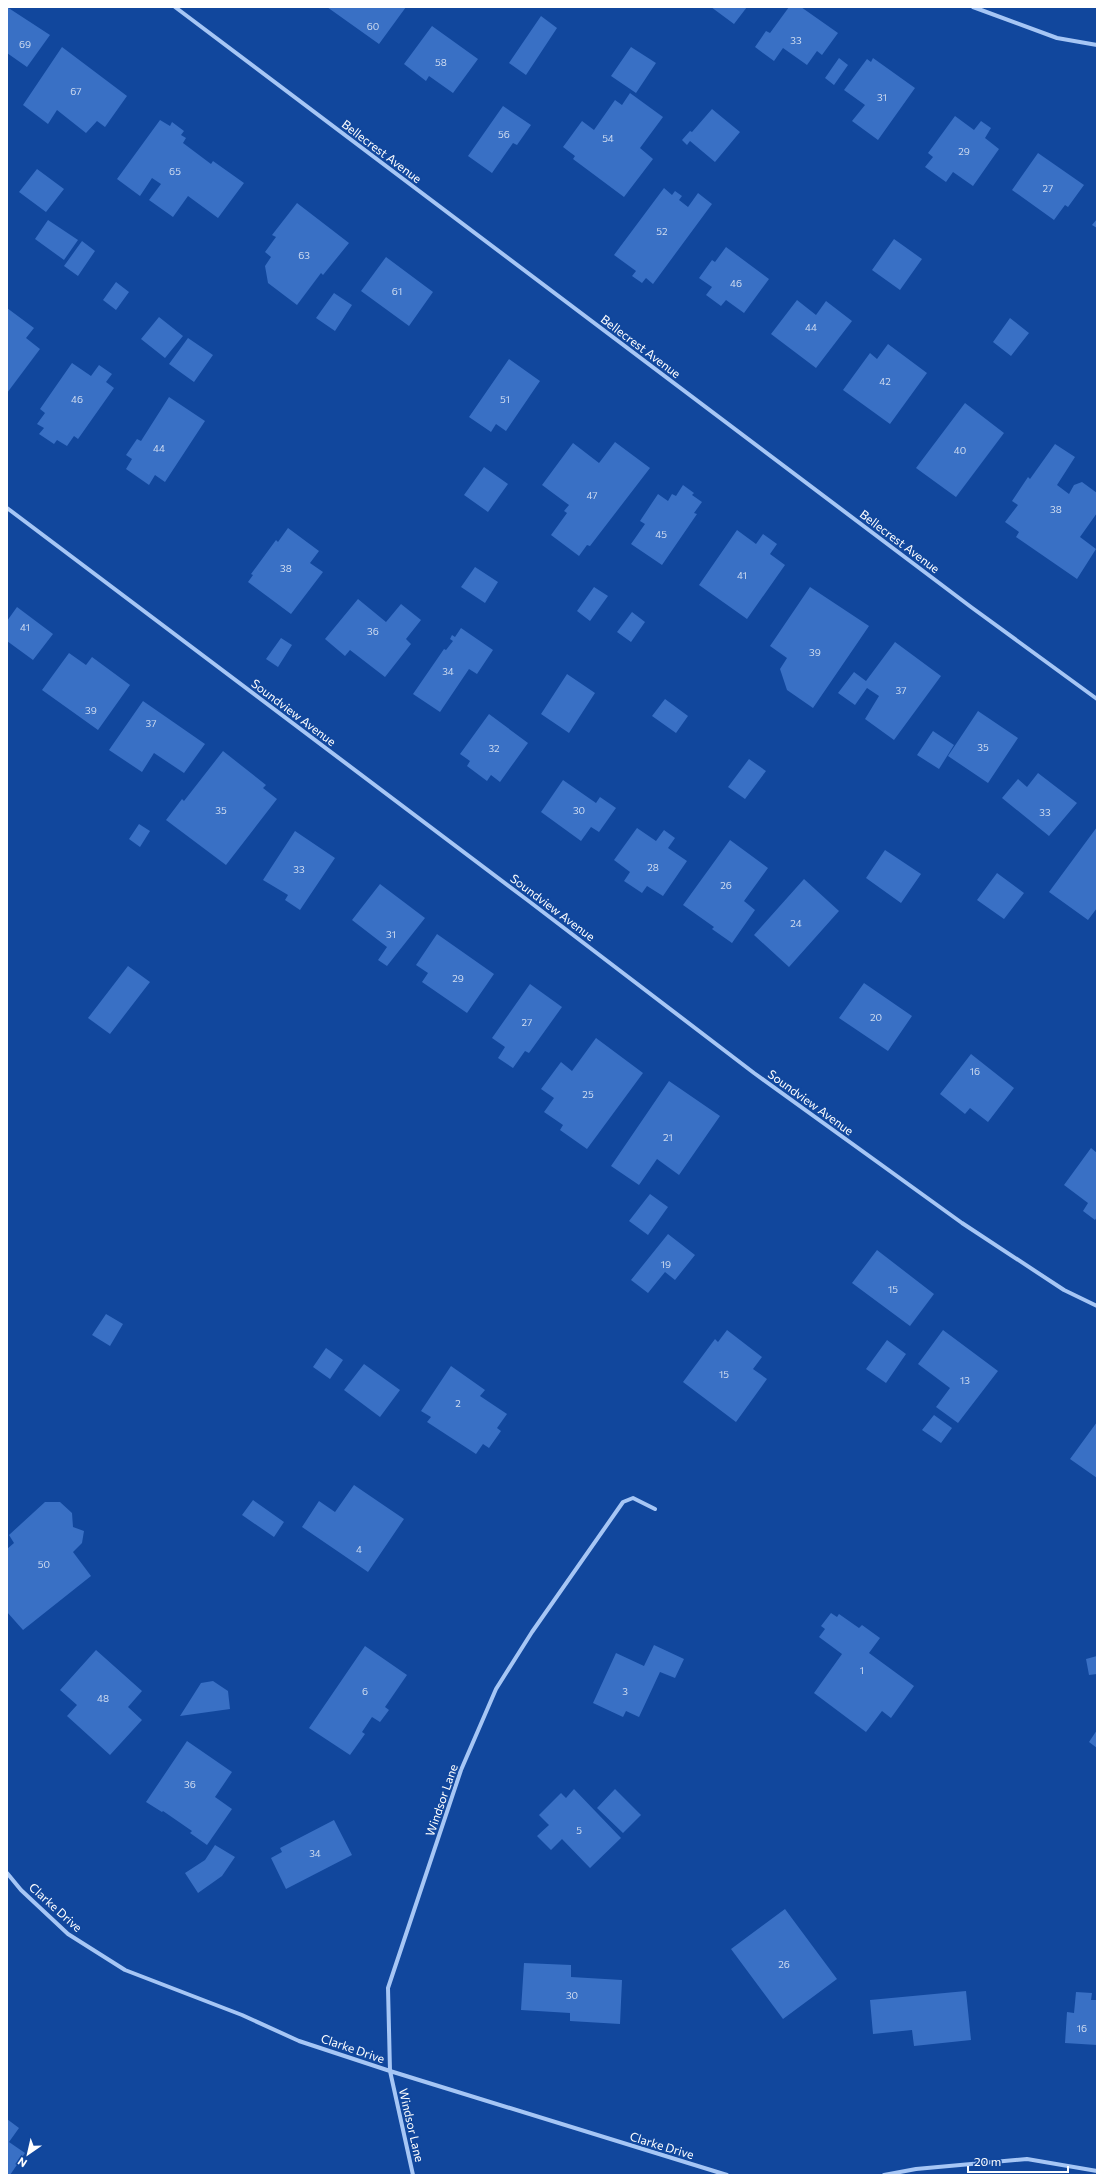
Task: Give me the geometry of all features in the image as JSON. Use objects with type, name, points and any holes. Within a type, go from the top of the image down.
[{"type":"street","name":"Bellecrest Avenue","points":[[175,7],[971,607],[1097,699]]},
{"type":"street","points":[[973,7],[1056,38],[1097,45]]},
{"type":"street","name":"Soundview Avenue","points":[[7,508],[520,894],[754,1073],[962,1223],[1064,1290],[1097,1306]]},
{"type":"street","name":"Windsor Lane","points":[[413,2175],[390,2071],[388,1988],[461,1770],[496,1689],[532,1632],[623,1502],[633,1498],[655,1509]]},
{"type":"street","name":"Clarke Drive","points":[[7,1873],[21,1890],[68,1934],[126,1970],[242,2015],[299,2041],[390,2071],[727,2175]]},
{"type":"street","points":[[884,2175],[916,2169],[1027,2160],[1097,2171]]},
{"type":"building","points":[[7,7],[50,35],[27,67],[7,53]]},
{"type":"building","points":[[327,7],[406,7],[379,44]]},
{"type":"building","points":[[711,7],[747,7],[734,24]]},
{"type":"building","points":[[789,7],[801,7],[838,33],[822,55],[817,51],[807,65],[783,48],[774,61],[755,47],[766,31],[770,33]]},
{"type":"building","points":[[541,16],[557,28],[526,75],[509,63]]},
{"type":"building","points":[[432,26],[478,59],[453,93],[429,76],[426,81],[404,64]]},
{"type":"building","points":[[62,47],[127,96],[105,127],[97,121],[86,133],[57,110],[48,124],[23,105]]},
{"type":"building","points":[[631,47],[656,63],[636,93],[611,76]]},
{"type":"building","points":[[839,58],[848,65],[834,85],[825,78]]},
{"type":"building","points":[[873,58],[915,88],[878,140],[852,121],[865,105],[844,90],[867,59],[871,62]]},
{"type":"building","points":[[630,93],[663,117],[640,148],[653,159],[624,197],[573,159],[575,156],[563,147],[582,121],[594,130],[615,100],[622,105]]},
{"type":"building","points":[[503,106],[531,125],[517,145],[513,143],[492,173],[468,156]]},
{"type":"building","points":[[712,109],[740,132],[715,162],[690,141],[687,145],[682,140],[690,131],[692,132]]},
{"type":"building","points":[[955,116],[974,130],[981,121],[991,128],[985,138],[999,149],[973,186],[953,172],[946,182],[925,167],[933,157],[928,153]]},
{"type":"building","points":[[160,120],[170,126],[172,122],[184,131],[181,135],[186,138],[183,143],[211,164],[213,161],[244,183],[218,218],[188,196],[173,217],[149,200],[161,184],[152,178],[140,196],[117,179]]},
{"type":"building","points":[[1038,153],[1084,185],[1068,207],[1065,205],[1054,220],[1012,190]]},
{"type":"building","points":[[37,169],[64,189],[46,212],[19,192]]},
{"type":"building","points":[[664,188],[672,195],[675,191],[682,196],[679,200],[688,207],[698,193],[712,204],[653,284],[646,278],[642,283],[632,276],[636,271],[614,255]]},
{"type":"building","points":[[297,203],[349,243],[323,275],[321,273],[297,305],[268,283],[265,266],[271,257],[265,252],[276,237],[272,235]]},
{"type":"building","points":[[1097,219],[1097,228],[1092,225]]},
{"type":"building","points":[[48,220],[78,240],[64,260],[35,239]]},
{"type":"building","points":[[894,239],[922,259],[900,290],[872,270]]},
{"type":"building","points":[[82,241],[95,251],[78,276],[64,266]]},
{"type":"building","points":[[726,247],[769,279],[744,313],[726,300],[721,306],[706,295],[712,287],[699,278],[712,260],[715,262]]},
{"type":"building","points":[[386,257],[433,292],[409,326],[361,291]]},
{"type":"building","points":[[116,282],[129,292],[116,310],[103,300]]},
{"type":"building","points":[[334,293],[352,305],[335,331],[316,318]]},
{"type":"building","points":[[797,300],[816,315],[826,301],[852,321],[816,368],[771,334]]},
{"type":"building","points":[[7,308],[34,328],[26,338],[40,349],[7,393]]},
{"type":"building","points":[[159,317],[183,336],[165,358],[141,339]]},
{"type":"building","points":[[1010,318],[1029,333],[1011,356],[993,342]]},
{"type":"building","points":[[188,338],[213,355],[194,382],[169,364]]},
{"type":"building","points":[[888,344],[927,373],[890,424],[843,390],[870,353],[877,359]]},
{"type":"building","points":[[509,359],[540,381],[506,431],[496,424],[491,432],[469,417]]},
{"type":"building","points":[[72,363],[91,376],[99,365],[112,374],[106,382],[114,388],[78,439],[74,436],[67,446],[57,440],[54,444],[39,434],[44,428],[37,424],[45,413],[40,409]]},
{"type":"building","points":[[169,397],[205,421],[165,482],[155,475],[149,485],[126,469],[132,459],[126,455],[137,439],[141,441]]},
{"type":"building","points":[[965,403],[1004,433],[956,497],[916,468]]},
{"type":"building","points":[[615,442],[650,468],[590,546],[587,545],[579,556],[551,535],[567,513],[564,511],[569,505],[542,485],[573,443],[599,463]]},
{"type":"building","points":[[1055,444],[1075,457],[1057,485],[1069,494],[1074,485],[1082,482],[1097,493],[1097,513],[1080,537],[1096,549],[1077,579],[1016,537],[1019,532],[1005,522],[1018,505],[1012,501],[1028,477],[1030,479]]},
{"type":"building","points":[[484,467],[508,484],[488,512],[464,495]]},
{"type":"building","points":[[683,485],[694,493],[692,495],[702,502],[694,513],[697,514],[662,565],[631,544],[645,524],[640,521],[658,494],[668,501],[672,494],[676,496]]},
{"type":"building","points":[[288,528],[319,551],[310,563],[323,572],[291,614],[248,582],[253,575],[251,574],[276,540],[278,542]]},
{"type":"building","points":[[737,530],[756,544],[763,534],[777,544],[770,554],[785,565],[747,619],[699,585]]},
{"type":"building","points":[[475,567],[498,582],[485,603],[461,587]]},
{"type":"building","points":[[594,587],[608,596],[590,621],[577,611]]},
{"type":"building","points":[[810,587],[869,626],[813,708],[787,690],[780,669],[787,658],[770,646]]},
{"type":"building","points":[[358,599],[386,622],[401,604],[421,620],[406,639],[411,644],[385,677],[350,650],[345,656],[325,639]]},
{"type":"building","points":[[17,607],[53,634],[33,660],[7,641],[7,621]]},
{"type":"building","points":[[632,612],[645,622],[631,642],[617,632]]},
{"type":"building","points":[[461,628],[493,650],[477,674],[469,669],[440,712],[413,694],[444,649],[446,650],[453,641],[450,639],[452,635],[455,637]]},
{"type":"building","points":[[281,638],[292,645],[278,667],[266,659]]},
{"type":"building","points":[[895,642],[941,676],[894,740],[865,719],[879,696],[867,688],[855,705],[838,693],[854,672],[866,681]]},
{"type":"building","points":[[69,653],[86,665],[92,657],[130,685],[98,730],[42,690]]},
{"type":"building","points":[[567,674],[595,693],[569,733],[541,714]]},
{"type":"building","points":[[665,699],[688,716],[676,733],[652,716]]},
{"type":"building","points":[[143,701],[205,744],[184,773],[154,753],[142,772],[109,750]]},
{"type":"building","points":[[978,711],[1018,738],[988,783],[948,756]]},
{"type":"building","points":[[489,714],[528,743],[500,782],[491,775],[487,781],[467,766],[470,761],[460,754]]},
{"type":"building","points":[[933,731],[954,745],[939,769],[917,755]]},
{"type":"building","points":[[223,751],[266,785],[263,788],[277,799],[226,865],[166,820],[182,799],[184,801]]},
{"type":"building","points":[[749,759],[766,771],[745,799],[728,787]]},
{"type":"building","points":[[1038,773],[1077,803],[1049,836],[1002,798],[1018,779],[1027,787]]},
{"type":"building","points":[[563,780],[596,803],[600,797],[616,808],[599,832],[591,827],[581,841],[541,812]]},
{"type":"building","points":[[139,824],[150,831],[140,847],[129,839]]},
{"type":"building","points":[[1097,827],[1097,908],[1088,920],[1049,892]]},
{"type":"building","points":[[637,828],[656,841],[664,830],[675,838],[668,848],[687,861],[663,896],[647,886],[642,893],[624,881],[630,872],[614,860]]},
{"type":"building","points":[[295,831],[335,858],[300,910],[285,900],[288,895],[263,880]]},
{"type":"building","points":[[730,840],[768,868],[744,901],[755,910],[732,943],[712,929],[714,927],[683,905]]},
{"type":"building","points":[[885,850],[921,874],[901,903],[866,878]]},
{"type":"building","points":[[997,873],[1024,893],[1004,919],[977,900]]},
{"type":"building","points":[[804,879],[839,911],[789,967],[754,935]]},
{"type":"building","points":[[380,884],[425,918],[387,966],[378,960],[387,947],[352,920]]},
{"type":"building","points":[[437,934],[494,974],[467,1013],[422,982],[428,973],[416,965]]},
{"type":"building","points":[[128,966],[150,982],[110,1034],[88,1018]]},
{"type":"building","points":[[864,983],[912,1016],[888,1051],[839,1018]]},
{"type":"building","points":[[530,984],[562,1007],[529,1053],[525,1051],[513,1068],[498,1058],[505,1047],[492,1038]]},
{"type":"building","points":[[596,1038],[643,1073],[587,1149],[560,1130],[563,1125],[544,1112],[554,1098],[541,1089],[561,1062],[572,1071]]},
{"type":"building","points":[[971,1054],[1014,1088],[988,1122],[970,1108],[965,1114],[940,1094]]},
{"type":"building","points":[[669,1081],[720,1116],[679,1175],[657,1159],[639,1185],[611,1166]]},
{"type":"building","points":[[1091,1148],[1097,1153],[1097,1217],[1095,1220],[1083,1211],[1088,1203],[1064,1185]]},
{"type":"building","points":[[650,1194],[668,1207],[648,1235],[629,1221]]},
{"type":"building","points":[[668,1234],[695,1255],[675,1280],[665,1272],[648,1293],[631,1280]]},
{"type":"building","points":[[877,1250],[934,1294],[910,1326],[852,1283]]},
{"type":"building","points":[[106,1314],[123,1324],[110,1346],[92,1335]]},
{"type":"building","points":[[727,1330],[762,1357],[753,1369],[767,1379],[736,1422],[683,1382],[715,1339],[718,1342]]},
{"type":"building","points":[[943,1330],[998,1371],[958,1423],[936,1407],[950,1388],[918,1364]]},
{"type":"building","points":[[887,1340],[906,1354],[886,1383],[866,1369]]},
{"type":"building","points":[[326,1348],[343,1360],[330,1379],[313,1367]]},
{"type":"building","points":[[364,1364],[400,1390],[380,1417],[344,1390]]},
{"type":"building","points":[[451,1366],[485,1390],[480,1396],[507,1414],[497,1428],[501,1431],[489,1448],[483,1444],[476,1454],[427,1422],[431,1417],[421,1411]]},
{"type":"building","points":[[934,1415],[952,1428],[941,1443],[922,1430]]},
{"type":"building","points":[[1097,1422],[1097,1478],[1070,1459]]},
{"type":"building","points":[[354,1485],[404,1519],[368,1572],[302,1527],[319,1501],[335,1512]]},
{"type":"building","points":[[253,1500],[284,1522],[274,1537],[242,1515]]},
{"type":"building","points":[[45,1502],[60,1502],[72,1513],[73,1527],[84,1531],[82,1543],[73,1552],[91,1576],[23,1630],[7,1612],[7,1549],[14,1543],[9,1535]]},
{"type":"building","points":[[831,1613],[837,1617],[839,1614],[859,1628],[862,1625],[880,1638],[869,1653],[914,1686],[891,1718],[882,1711],[866,1732],[814,1693],[842,1654],[819,1637],[825,1629],[821,1626]]},
{"type":"building","points":[[654,1645],[684,1659],[675,1678],[660,1672],[639,1717],[626,1711],[623,1717],[593,1703],[616,1653],[644,1666]]},
{"type":"building","points":[[365,1646],[407,1675],[385,1707],[389,1710],[380,1722],[372,1717],[362,1732],[365,1734],[350,1755],[309,1728]]},
{"type":"building","points":[[96,1650],[142,1691],[128,1707],[142,1720],[110,1755],[67,1716],[77,1705],[60,1690]]},
{"type":"building","points":[[1097,1656],[1097,1674],[1089,1675],[1086,1659]]},
{"type":"building","points":[[213,1681],[228,1691],[230,1709],[180,1716],[201,1683]]},
{"type":"building","points":[[1097,1730],[1097,1748],[1089,1742]]},
{"type":"building","points":[[187,1741],[232,1772],[215,1797],[232,1809],[207,1845],[190,1833],[192,1831],[163,1811],[162,1812],[146,1802]]},
{"type":"building","points":[[574,1789],[621,1838],[590,1868],[562,1839],[551,1850],[537,1836],[549,1825],[539,1815],[561,1793],[566,1798]]},
{"type":"building","points":[[615,1789],[641,1815],[623,1833],[597,1808]]},
{"type":"building","points":[[334,1820],[352,1855],[286,1889],[271,1858],[282,1852],[280,1848]]},
{"type":"building","points":[[215,1845],[235,1857],[222,1876],[198,1893],[185,1873],[205,1860]]},
{"type":"building","points":[[785,1909],[837,1979],[783,2019],[731,1949]]},
{"type":"building","points":[[524,1963],[571,1965],[571,1977],[622,1980],[620,2024],[570,2021],[570,2013],[521,2010]]},
{"type":"building","points":[[966,1991],[971,2040],[914,2046],[912,2030],[873,2034],[870,2000]]},
{"type":"building","points":[[1076,1992],[1092,1993],[1091,2000],[1097,2000],[1097,2045],[1065,2043],[1067,2012],[1074,2013]]},
{"type":"building","points":[[7,2119],[19,2128],[9,2142],[25,2153],[10,2175],[7,2175]]}]
